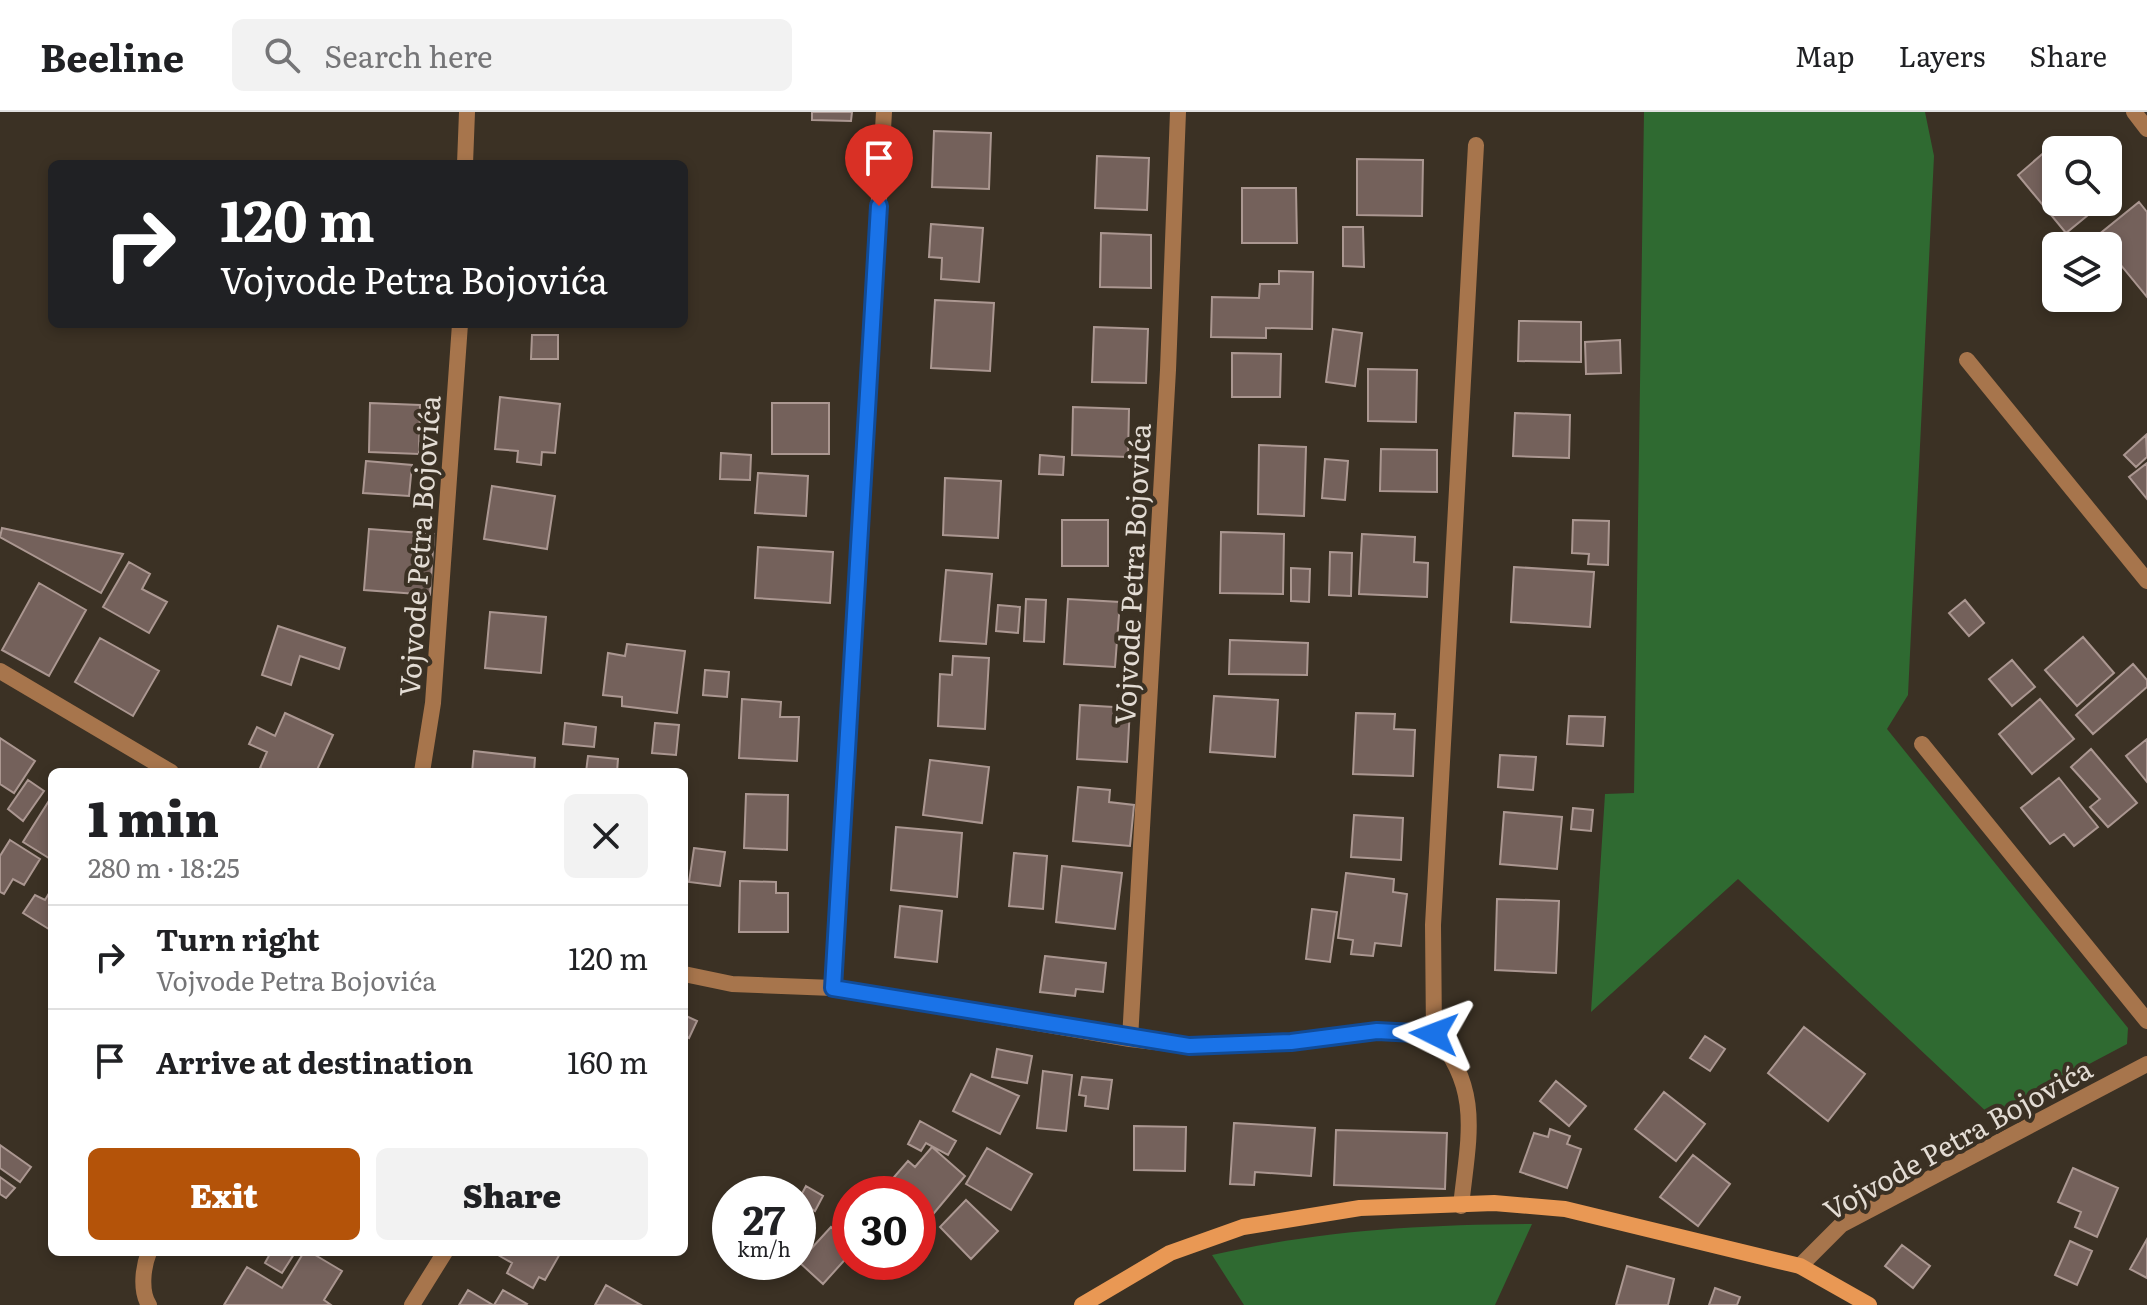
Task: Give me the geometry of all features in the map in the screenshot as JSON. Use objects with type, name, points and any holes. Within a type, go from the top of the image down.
[{"type":"street","points":[[465,160],[467,112]]},
{"type":"street","points":[[833,988],[884,112]]},
{"type":"street","name":"Vojvode Petra Bojovića","points":[[1130,1039],[1168,386],[1178,112]]},
{"type":"street","points":[[2134,112],[2147,129]]},
{"type":"street","points":[[1461,1206],[1470,1119],[1468,1094],[1448,1051],[1434,1034],[1433,925],[1476,145]]},
{"type":"street","name":"Vojvode Petra Bojovića","points":[[423,768],[433,703],[460,328]]},
{"type":"street","points":[[1967,360],[2147,581]]},
{"type":"street","points":[[0,671],[164,768]]},
{"type":"street","points":[[1922,744],[2147,1021]]},
{"type":"street","points":[[688,975],[732,984],[833,988],[1130,1039],[1189,1046],[1291,1042],[1377,1031],[1434,1034]]},
{"type":"street","name":"Vojvode Petra Bojovića","points":[[1800,1266],[1841,1225],[2147,1064]]},
{"type":"street","points":[[1082,1305],[1170,1253],[1243,1227],[1360,1208],[1494,1203],[1565,1209],[1800,1266],[1869,1305]]},
{"type":"street","points":[[148,1256],[144,1297],[149,1305]]},
{"type":"street","points":[[412,1305],[443,1256]]},
{"type":"green space","points":[[1644,112],[1925,112],[1934,156],[1908,695],[1887,729],[2128,1028],[2127,1044],[1991,1116],[1738,879],[1591,1012],[1605,794],[1634,793]]},
{"type":"green space","points":[[1532,1224],[1495,1305],[1244,1305],[1212,1255],[1371,1230]]},
{"type":"building","points":[[812,112],[852,112],[851,121],[812,120]]},
{"type":"building","points":[[934,131],[991,133],[989,189],[932,187]]},
{"type":"building","points":[[2042,154],[2042,204],[2018,175]]},
{"type":"building","points":[[1097,156],[1149,158],[1147,210],[1095,208]]},
{"type":"building","points":[[1357,159],[1423,160],[1422,216],[1357,215]]},
{"type":"building","points":[[1242,188],[1296,188],[1297,243],[1242,243]]},
{"type":"building","points":[[2139,202],[2147,212],[2147,297],[2122,266],[2122,232],[2102,232]]},
{"type":"building","points":[[2052,216],[2087,216],[2067,232]]},
{"type":"building","points":[[931,224],[983,228],[979,282],[941,279],[942,258],[929,257]]},
{"type":"building","points":[[1343,227],[1363,227],[1364,267],[1343,266]]},
{"type":"building","points":[[1101,233],[1151,235],[1151,288],[1100,287]]},
{"type":"building","points":[[1279,271],[1313,272],[1312,329],[1266,328],[1266,338],[1211,337],[1212,297],[1259,298],[1260,284],[1279,284]]},
{"type":"building","points":[[935,300],[994,303],[990,371],[931,368]]},
{"type":"building","points":[[1519,321],[1581,322],[1581,362],[1518,361]]},
{"type":"building","points":[[1094,327],[1148,329],[1146,383],[1092,382]]},
{"type":"building","points":[[1333,329],[1362,333],[1355,386],[1326,382]]},
{"type":"building","points":[[532,335],[558,335],[558,359],[531,359]]},
{"type":"building","points":[[1620,340],[1621,373],[1586,374],[1585,342]]},
{"type":"building","points":[[1232,353],[1281,354],[1280,397],[1232,397]]},
{"type":"building","points":[[1368,369],[1417,370],[1416,422],[1368,421]]},
{"type":"building","points":[[500,397],[560,404],[555,453],[542,452],[541,465],[517,462],[518,451],[495,449]]},
{"type":"building","points":[[370,403],[420,405],[419,454],[369,452]]},
{"type":"building","points":[[772,403],[829,403],[829,454],[772,454]]},
{"type":"building","points":[[1073,407],[1129,409],[1128,457],[1072,455]]},
{"type":"building","points":[[1515,413],[1570,415],[1569,458],[1513,456]]},
{"type":"building","points":[[2146,435],[2147,457],[2136,467],[2124,455]]},
{"type":"building","points":[[1259,445],[1306,447],[1304,516],[1258,514]]},
{"type":"building","points":[[1381,449],[1437,450],[1437,492],[1380,491]]},
{"type":"building","points":[[721,453],[751,455],[750,480],[720,479]]},
{"type":"building","points":[[1040,455],[1064,457],[1063,475],[1039,474]]},
{"type":"building","points":[[1325,459],[1348,461],[1345,500],[1322,498]]},
{"type":"building","points":[[366,461],[412,465],[409,496],[363,493]]},
{"type":"building","points":[[2147,463],[2147,499],[2129,477]]},
{"type":"building","points":[[758,473],[808,476],[806,516],[755,513]]},
{"type":"building","points":[[945,478],[1001,481],[998,538],[943,535]]},
{"type":"building","points":[[492,486],[555,496],[547,549],[484,539]]},
{"type":"building","points":[[1062,520],[1108,520],[1108,566],[1062,566]]},
{"type":"building","points":[[1573,520],[1609,521],[1608,565],[1588,564],[1589,554],[1572,553]]},
{"type":"building","points":[[2,528],[123,554],[101,593],[0,537]]},
{"type":"building","points":[[369,529],[434,534],[430,595],[364,590]]},
{"type":"building","points":[[1221,532],[1284,534],[1283,594],[1220,593]]},
{"type":"building","points":[[1362,534],[1415,537],[1414,562],[1428,563],[1427,597],[1359,594]]},
{"type":"building","points":[[758,547],[833,552],[830,603],[755,598]]},
{"type":"building","points":[[1330,552],[1352,553],[1351,596],[1329,595]]},
{"type":"building","points":[[129,562],[150,574],[142,589],[167,602],[149,633],[103,607]]},
{"type":"building","points":[[1514,567],[1594,572],[1590,627],[1511,622]]},
{"type":"building","points":[[1291,568],[1310,569],[1309,602],[1291,601]]},
{"type":"building","points":[[946,570],[992,574],[986,644],[940,641]]},
{"type":"building","points":[[39,583],[86,610],[49,676],[2,650]]},
{"type":"building","points":[[1026,599],[1046,600],[1044,642],[1024,641]]},
{"type":"building","points":[[1068,599],[1120,602],[1115,667],[1064,664]]},
{"type":"building","points":[[1965,600],[1984,623],[1969,636],[1949,613]]},
{"type":"building","points":[[998,605],[1020,607],[1018,633],[996,631]]},
{"type":"building","points":[[490,612],[546,617],[541,673],[485,668]]},
{"type":"building","points":[[278,626],[345,648],[339,669],[300,656],[291,685],[262,675]]},
{"type":"building","points":[[2083,637],[2114,673],[2077,706],[2045,670]]},
{"type":"building","points":[[100,638],[159,671],[133,716],[75,682]]},
{"type":"building","points":[[1230,640],[1308,643],[1307,675],[1229,674]]},
{"type":"building","points":[[627,644],[685,651],[677,713],[622,706],[622,697],[603,695],[608,653],[625,656]]},
{"type":"building","points":[[953,656],[989,658],[985,729],[938,726],[940,674],[952,675]]},
{"type":"building","points":[[2012,660],[2035,687],[2012,706],[1989,679]]},
{"type":"building","points":[[2133,664],[2147,680],[2147,687],[2093,734],[2076,715]]},
{"type":"building","points":[[705,670],[729,672],[727,697],[703,695]]},
{"type":"building","points":[[1214,696],[1278,700],[1275,757],[1210,752]]},
{"type":"building","points":[[742,699],[781,702],[780,717],[799,717],[797,761],[739,758]]},
{"type":"building","points":[[2040,699],[2074,739],[2032,774],[1999,734]]},
{"type":"building","points":[[1080,705],[1130,708],[1127,762],[1077,759]]},
{"type":"building","points":[[285,713],[333,735],[318,768],[260,768],[267,752],[249,744],[257,727],[275,736]]},
{"type":"building","points":[[1356,713],[1395,714],[1394,729],[1415,730],[1413,776],[1353,774]]},
{"type":"building","points":[[1569,716],[1605,717],[1603,746],[1567,744]]},
{"type":"building","points":[[565,723],[596,727],[594,747],[563,744]]},
{"type":"building","points":[[655,723],[679,725],[676,755],[652,753]]},
{"type":"building","points":[[0,738],[35,761],[14,793],[0,784]]},
{"type":"building","points":[[2147,739],[2147,782],[2126,756]]},
{"type":"building","points":[[2091,749],[2137,803],[2108,827],[2090,807],[2100,799],[2071,767]]},
{"type":"building","points":[[474,751],[535,758],[534,768],[472,768]]},
{"type":"building","points":[[1500,755],[1536,757],[1533,790],[1498,787]]},
{"type":"building","points":[[588,756],[618,759],[617,768],[586,768]]},
{"type":"building","points":[[930,760],[989,767],[982,823],[923,815]]},
{"type":"building","points":[[2059,778],[2098,827],[2074,846],[2064,834],[2050,844],[2021,808]]},
{"type":"building","points":[[28,780],[44,791],[23,821],[8,809]]},
{"type":"building","points":[[1078,787],[1110,790],[1109,802],[1134,805],[1130,846],[1073,841]]},
{"type":"building","points":[[746,794],[788,795],[787,850],[744,848]]},
{"type":"building","points":[[48,802],[48,858],[23,842]]},
{"type":"building","points":[[1573,808],[1593,810],[1591,831],[1571,829]]},
{"type":"building","points":[[1504,812],[1562,817],[1557,869],[1500,864]]},
{"type":"building","points":[[1354,815],[1403,818],[1401,860],[1351,857]]},
{"type":"building","points":[[896,827],[962,833],[957,897],[891,890]]},
{"type":"building","points":[[10,840],[40,859],[24,885],[13,879],[4,894],[0,892],[0,856]]},
{"type":"building","points":[[694,848],[725,852],[720,886],[689,882]]},
{"type":"building","points":[[1014,853],[1047,856],[1043,909],[1009,906]]},
{"type":"building","points":[[1062,866],[1122,873],[1115,929],[1056,922]]},
{"type":"building","points":[[1346,873],[1394,879],[1393,892],[1407,894],[1401,946],[1375,943],[1373,956],[1351,954],[1353,940],[1338,938]]},
{"type":"building","points":[[740,881],[776,882],[776,893],[788,893],[788,932],[739,932]]},
{"type":"building","points":[[35,895],[45,900],[48,895],[48,929],[23,913]]},
{"type":"building","points":[[1497,899],[1559,901],[1556,973],[1495,970]]},
{"type":"building","points":[[900,906],[942,911],[937,962],[895,957]]},
{"type":"building","points":[[1312,909],[1337,912],[1330,962],[1306,959]]},
{"type":"building","points":[[1045,956],[1106,963],[1103,992],[1076,989],[1075,996],[1040,992]]},
{"type":"building","points":[[688,1017],[697,1021],[688,1037]]},
{"type":"building","points":[[1804,1027],[1865,1074],[1828,1121],[1768,1073]]},
{"type":"building","points":[[1705,1036],[1725,1049],[1710,1071],[1690,1058]]},
{"type":"building","points":[[997,1049],[1032,1056],[1027,1083],[992,1077]]},
{"type":"building","points":[[1043,1071],[1072,1075],[1066,1131],[1037,1128]]},
{"type":"building","points":[[971,1074],[1019,1096],[1000,1134],[953,1111]]},
{"type":"building","points":[[1082,1077],[1112,1080],[1108,1109],[1085,1106],[1086,1096],[1079,1095]]},
{"type":"building","points":[[1556,1081],[1586,1106],[1569,1126],[1540,1101]]},
{"type":"building","points":[[1664,1092],[1705,1124],[1676,1161],[1635,1129]]},
{"type":"building","points":[[920,1121],[956,1141],[948,1155],[926,1143],[921,1151],[908,1144]]},
{"type":"building","points":[[1234,1123],[1315,1128],[1311,1176],[1255,1172],[1254,1185],[1230,1184]]},
{"type":"building","points":[[1134,1126],[1186,1127],[1185,1171],[1134,1170]]},
{"type":"building","points":[[1550,1129],[1570,1136],[1567,1144],[1581,1149],[1567,1188],[1520,1172],[1534,1133],[1548,1137]]},
{"type":"building","points":[[1336,1130],[1447,1133],[1445,1189],[1334,1185]]},
{"type":"building","points":[[0,1145],[31,1167],[20,1182],[0,1168]]},
{"type":"building","points":[[932,1147],[965,1176],[936,1211],[936,1176],[895,1176],[908,1161],[915,1167]]},
{"type":"building","points":[[987,1148],[1032,1174],[1011,1210],[966,1184]]},
{"type":"building","points":[[1693,1155],[1730,1184],[1698,1226],[1660,1197]]},
{"type":"building","points":[[2073,1168],[2118,1188],[2097,1237],[2075,1227],[2081,1212],[2058,1202]]},
{"type":"building","points":[[0,1177],[15,1188],[6,1198],[0,1194]]},
{"type":"building","points":[[816,1192],[823,1196],[816,1209]]},
{"type":"building","points":[[966,1200],[998,1231],[971,1259],[940,1227]]},
{"type":"building","points":[[832,1228],[832,1274],[823,1284],[816,1278],[816,1243]]},
{"type":"building","points":[[2147,1239],[2147,1278],[2130,1269]]},
{"type":"building","points":[[2070,1241],[2092,1251],[2077,1285],[2055,1275]]},
{"type":"building","points":[[1902,1245],[1930,1266],[1913,1288],[1885,1266]]},
{"type":"building","points":[[269,1256],[293,1256],[282,1273],[265,1263]]},
{"type":"building","points":[[302,1256],[317,1256],[342,1271],[324,1300],[331,1305],[224,1305],[247,1267],[282,1288]]},
{"type":"building","points":[[500,1256],[559,1256],[545,1280],[539,1277],[533,1288],[507,1273],[512,1263]]},
{"type":"building","points":[[1627,1266],[1674,1279],[1668,1305],[1616,1305]]},
{"type":"building","points":[[606,1285],[641,1305],[595,1305]]},
{"type":"building","points":[[1715,1288],[1740,1297],[1737,1305],[1709,1305]]},
{"type":"building","points":[[468,1290],[493,1305],[459,1305]]},
{"type":"building","points":[[503,1290],[527,1304],[494,1305]]},
{"type":"route","points":[[879,206],[833,988],[1130,1039],[1189,1046],[1291,1042],[1377,1031],[1434,1034]]}]
